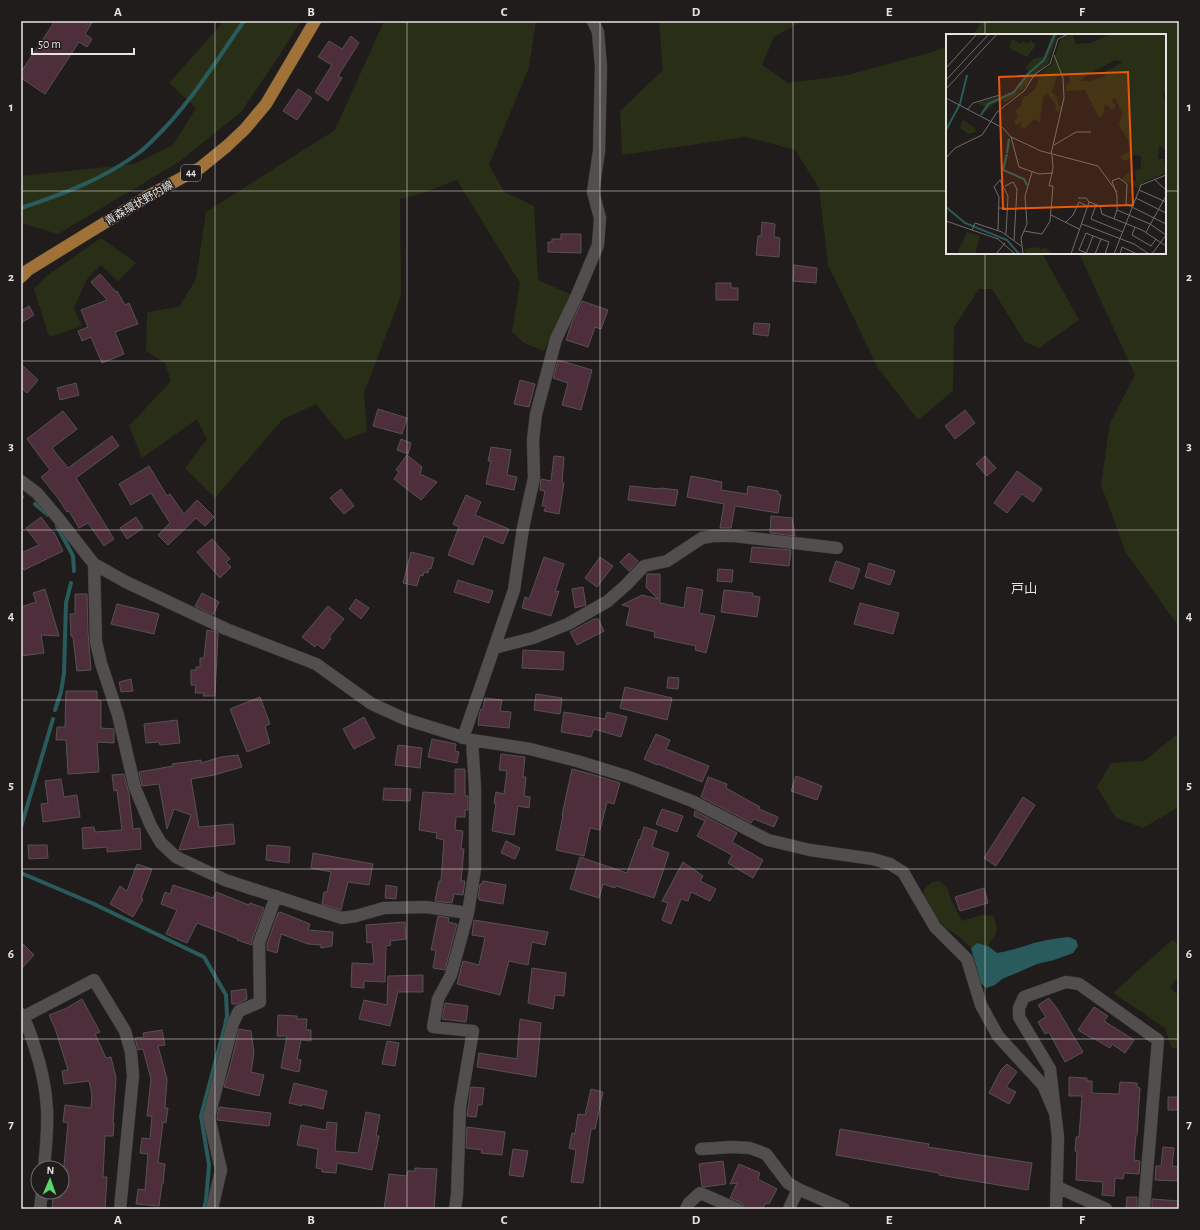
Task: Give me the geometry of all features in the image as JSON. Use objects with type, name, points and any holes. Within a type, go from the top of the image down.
[{"type":"main road","name":"青森環状野内線","points":[[21,277],[28,270],[88,232],[150,195],[200,168],[227,146],[245,129],[266,104],[315,21]]},
{"type":"street","points":[[455,1209],[457,1195],[460,1107],[473,1031],[432,1027],[438,999],[451,975],[468,913],[475,869],[475,788],[467,739],[494,648],[514,590],[523,528],[534,478],[533,440],[536,414],[556,339],[577,296],[598,245],[600,218],[593,192],[600,151],[601,67],[598,32],[593,21]]},
{"type":"street","points":[[21,481],[37,493],[94,564],[126,582],[226,629],[316,664],[372,704],[405,719],[467,739],[530,749],[630,777],[692,801],[768,840],[810,850],[873,859],[890,864],[902,872],[935,927],[967,959],[981,1004],[998,1036],[1043,1085],[1055,1113]]},
{"type":"street","points":[[494,648],[533,638],[568,624],[608,601],[644,566],[666,561],[702,538],[713,536],[734,536],[837,548]]},
{"type":"street","points":[[94,564],[96,642],[101,663],[118,715],[135,788],[151,826],[161,843],[176,857],[226,880],[342,918],[356,916],[384,908],[426,907],[468,913]]},
{"type":"street","points":[[212,1209],[221,1170],[209,1117],[232,1023],[239,1011],[260,1002],[259,943],[276,896]]},
{"type":"street","points":[[45,1160],[47,1109],[44,1086],[40,1063],[22,1015],[94,980],[125,1031],[131,1052],[133,1076],[120,1209]]},
{"type":"street","points":[[1056,1209],[1058,1137],[1050,1069],[1019,1017],[1019,1008],[1024,997],[1066,982],[1079,984],[1158,1040],[1144,1209]]},
{"type":"street","points":[[701,1149],[732,1147],[750,1148],[766,1154],[788,1183],[844,1209]]},
{"type":"street","points":[[1057,1187],[1106,1209]]},
{"type":"street","points":[[789,1209],[798,1188]]},
{"type":"street","points":[[686,1209],[700,1194],[737,1209]]},
{"type":"green space","points":[[224,21],[301,21],[241,112],[179,162],[58,234],[21,223],[21,176],[134,164],[173,145],[196,108],[169,83]]},
{"type":"green space","points":[[384,21],[536,21],[529,67],[489,165],[504,192],[534,206],[538,280],[570,294],[544,351],[524,343],[512,332],[520,283],[457,180],[423,193],[400,199],[401,296],[364,393],[367,431],[345,440],[316,404],[282,420],[215,498],[185,468],[207,439],[197,419],[142,458],[129,426],[171,381],[165,363],[146,351],[147,312],[179,307],[196,279],[206,212],[335,130]]},
{"type":"green space","points":[[659,21],[802,21],[774,37],[762,65],[788,83],[848,75],[932,52],[946,46],[946,254],[1043,254],[1079,320],[1039,348],[1025,342],[992,289],[979,289],[954,327],[953,391],[918,420],[878,368],[828,265],[819,188],[795,150],[746,137],[622,155],[620,111],[663,70]]},
{"type":"green space","points":[[982,21],[1179,21],[1179,627],[1126,553],[1101,485],[1110,423],[1135,375],[1079,254],[1166,254],[1166,34],[974,34]]},
{"type":"green space","points":[[101,238],[136,263],[118,281],[101,265],[87,279],[74,308],[82,326],[49,337],[34,289],[48,275]]},
{"type":"green space","points":[[1179,733],[1179,807],[1143,828],[1116,818],[1097,787],[1111,763],[1144,761]]},
{"type":"green space","points":[[940,881],[948,889],[951,900],[962,921],[981,915],[993,916],[997,929],[988,946],[977,943],[971,948],[961,938],[946,928],[933,914],[924,898],[924,889],[933,882]]},
{"type":"green space","points":[[1172,940],[1179,944],[1179,975],[1170,988],[1179,995],[1179,1050],[1171,1047],[1165,1028],[1113,993]]},
{"type":"water","points":[[1069,937],[1076,940],[1078,946],[1073,953],[1037,964],[1002,979],[995,985],[986,988],[981,983],[971,948],[977,943],[988,946],[997,953],[1043,941]]},
{"type":"building","points":[[55,21],[93,21],[85,34],[92,39],[87,47],[79,42],[45,94],[21,78],[21,72]]},
{"type":"building","points":[[351,36],[359,43],[338,76],[342,78],[328,101],[315,92],[332,65],[318,57],[329,41],[342,49]]},
{"type":"building","points":[[298,89],[312,98],[297,120],[283,111]]},
{"type":"building","points":[[762,222],[775,224],[774,237],[780,238],[779,257],[756,255],[758,236],[761,236]]},
{"type":"building","points":[[561,234],[581,234],[581,253],[548,252],[548,242],[552,242],[552,239],[561,239]]},
{"type":"building","points":[[794,265],[817,268],[816,283],[793,281]]},
{"type":"building","points":[[100,274],[116,292],[117,291],[125,305],[129,303],[138,324],[115,332],[124,354],[102,363],[91,337],[82,341],[78,331],[88,327],[81,310],[107,300],[91,282]]},
{"type":"building","points":[[716,283],[731,283],[731,288],[738,288],[738,300],[716,300]]},
{"type":"building","points":[[582,301],[608,310],[601,329],[595,327],[588,347],[566,340],[572,322]]},
{"type":"building","points":[[29,306],[34,315],[21,323],[21,311]]},
{"type":"building","points":[[754,323],[770,324],[768,336],[753,334]]},
{"type":"building","points":[[558,360],[592,370],[581,410],[562,405],[568,383],[553,378]]},
{"type":"building","points":[[21,364],[38,380],[27,393],[21,388]]},
{"type":"building","points":[[520,380],[535,384],[529,407],[514,404]]},
{"type":"building","points":[[76,383],[79,395],[60,400],[57,388]]},
{"type":"building","points":[[378,409],[407,418],[402,434],[373,426]]},
{"type":"building","points":[[965,410],[975,423],[955,439],[945,426]]},
{"type":"building","points":[[63,411],[77,429],[52,448],[68,468],[112,436],[119,446],[76,478],[114,539],[104,546],[88,523],[79,528],[69,511],[67,512],[41,477],[50,470],[27,439]]},
{"type":"building","points":[[401,439],[411,443],[408,454],[397,450]]},
{"type":"building","points":[[491,447],[511,450],[507,475],[517,477],[514,490],[486,484],[491,461],[488,461]]},
{"type":"building","points":[[407,455],[422,467],[420,474],[437,482],[421,500],[394,479],[399,472],[396,470]]},
{"type":"building","points":[[554,456],[564,457],[562,483],[564,483],[559,514],[544,511],[546,506],[542,506],[545,491],[540,490],[541,479],[551,481]]},
{"type":"building","points":[[985,456],[996,468],[987,476],[976,464]]},
{"type":"building","points":[[149,466],[167,496],[170,494],[184,514],[197,500],[214,517],[205,526],[196,518],[168,545],[158,535],[170,523],[151,493],[131,505],[119,484]]},
{"type":"building","points":[[1017,471],[1042,489],[1033,502],[1022,494],[1007,513],[994,503]]},
{"type":"building","points":[[691,476],[722,482],[721,490],[747,494],[748,486],[778,491],[778,494],[781,495],[778,513],[735,506],[731,528],[720,528],[724,504],[687,497]]},
{"type":"building","points":[[630,486],[678,490],[675,506],[628,500]]},
{"type":"building","points":[[341,489],[354,506],[344,514],[330,498]]},
{"type":"building","points":[[466,495],[481,502],[475,515],[509,529],[503,544],[484,536],[473,565],[448,555],[459,527],[453,524]]},
{"type":"building","points":[[771,516],[792,518],[795,536],[770,533]]},
{"type":"building","points":[[41,517],[53,533],[54,532],[63,551],[24,570],[21,564],[21,553],[39,545],[26,528]]},
{"type":"building","points":[[136,517],[143,528],[127,539],[120,528]]},
{"type":"building","points":[[212,539],[230,559],[226,562],[231,567],[220,578],[197,552]]},
{"type":"building","points":[[752,547],[791,550],[789,566],[750,562]]},
{"type":"building","points":[[411,552],[434,558],[431,569],[429,568],[428,573],[424,572],[423,576],[420,575],[417,586],[403,583]]},
{"type":"building","points":[[629,553],[638,561],[629,571],[620,562]]},
{"type":"building","points":[[544,557],[564,564],[555,592],[559,591],[551,616],[522,608],[525,597],[529,599]]},
{"type":"building","points":[[600,557],[613,566],[597,587],[585,578]]},
{"type":"building","points":[[836,561],[860,569],[853,589],[829,581]]},
{"type":"building","points":[[869,563],[895,571],[890,585],[865,577]]},
{"type":"building","points":[[718,569],[733,570],[732,582],[717,581]]},
{"type":"building","points":[[647,574],[660,574],[660,603],[684,608],[687,587],[703,590],[699,613],[715,616],[706,653],[695,650],[696,646],[654,637],[655,632],[626,625],[630,607],[622,605],[642,595],[658,599],[646,587]]},
{"type":"building","points":[[458,580],[493,591],[489,603],[454,592]]},
{"type":"building","points":[[583,587],[586,605],[575,608],[572,589]]},
{"type":"building","points":[[45,589],[59,636],[41,635],[44,653],[21,656],[21,607],[36,602],[33,593]]},
{"type":"building","points":[[724,590],[753,593],[753,596],[760,597],[757,617],[721,612]]},
{"type":"building","points":[[202,593],[219,602],[213,615],[195,606]]},
{"type":"building","points":[[75,594],[87,594],[91,670],[77,671],[73,637],[71,636],[70,614],[75,614]]},
{"type":"building","points":[[356,599],[369,608],[361,619],[349,609]]},
{"type":"building","points":[[860,603],[899,613],[893,634],[854,624]]},
{"type":"building","points":[[117,604],[159,614],[154,634],[111,624]]},
{"type":"building","points":[[328,606],[344,619],[329,637],[331,639],[323,649],[317,644],[315,647],[302,637]]},
{"type":"building","points":[[594,619],[598,619],[604,631],[577,645],[570,632]]},
{"type":"building","points":[[207,630],[218,633],[215,696],[203,696],[204,693],[195,693],[196,685],[191,685],[191,670],[196,670],[196,667],[200,667],[200,658],[204,658]]},
{"type":"building","points":[[523,650],[564,652],[563,670],[522,668]]},
{"type":"building","points":[[668,677],[679,678],[678,689],[667,688]]},
{"type":"building","points":[[131,679],[133,691],[121,692],[119,682]]},
{"type":"building","points":[[625,687],[672,698],[667,720],[620,708]]},
{"type":"building","points":[[66,691],[97,691],[97,700],[101,701],[101,728],[114,729],[114,743],[97,742],[99,772],[68,774],[66,740],[56,740],[57,727],[65,727]]},
{"type":"building","points":[[536,694],[562,698],[560,714],[534,710]]},
{"type":"building","points":[[260,697],[270,724],[265,726],[270,743],[247,752],[230,709]]},
{"type":"building","points":[[485,698],[502,700],[500,711],[511,712],[509,728],[478,725],[479,715],[481,709],[483,709]]},
{"type":"building","points":[[564,712],[605,719],[607,712],[627,717],[621,737],[594,729],[591,737],[561,732]]},
{"type":"building","points":[[364,717],[375,738],[354,749],[343,729]]},
{"type":"building","points":[[177,720],[180,743],[160,745],[159,742],[146,743],[144,724]]},
{"type":"building","points":[[656,734],[670,740],[666,749],[709,766],[702,782],[644,759]]},
{"type":"building","points":[[432,739],[456,744],[455,751],[459,752],[457,763],[428,757]]},
{"type":"building","points":[[398,745],[422,748],[420,768],[395,765]]},
{"type":"building","points":[[501,754],[525,757],[523,777],[526,777],[524,796],[530,797],[529,808],[518,806],[514,835],[492,831],[496,792],[504,794],[507,771],[499,770]]},
{"type":"building","points":[[238,755],[242,767],[214,775],[191,779],[199,827],[233,824],[235,844],[179,850],[191,815],[174,809],[167,829],[159,784],[142,786],[139,772],[173,766],[172,764],[201,760],[201,763],[221,757]]},
{"type":"building","points":[[455,769],[465,769],[465,796],[468,796],[468,810],[465,810],[465,817],[456,817],[455,830],[463,831],[461,849],[464,849],[461,881],[465,881],[463,895],[454,894],[452,903],[435,901],[439,881],[441,881],[444,840],[436,838],[437,833],[419,830],[423,792],[455,794]]},
{"type":"building","points":[[572,769],[620,783],[614,804],[607,802],[600,830],[590,828],[584,856],[556,850]]},
{"type":"building","points":[[124,774],[129,794],[133,829],[140,828],[141,849],[107,852],[107,847],[83,849],[82,828],[94,827],[95,832],[122,830],[117,790],[114,791],[112,775]]},
{"type":"building","points":[[796,776],[822,786],[817,800],[791,791]]},
{"type":"building","points":[[708,777],[727,784],[726,788],[760,807],[759,809],[778,817],[774,827],[754,819],[751,823],[701,797]]},
{"type":"building","points":[[61,779],[64,797],[77,795],[80,817],[43,822],[41,804],[48,803],[45,781]]},
{"type":"building","points":[[384,788],[411,789],[410,801],[383,800]]},
{"type":"building","points":[[1023,797],[1035,805],[996,866],[984,858]]},
{"type":"building","points":[[662,809],[683,816],[677,832],[656,824]]},
{"type":"building","points":[[695,811],[737,833],[732,842],[763,860],[753,878],[728,863],[732,855],[697,836],[705,821],[694,816]]},
{"type":"building","points":[[644,827],[657,831],[652,847],[669,853],[654,898],[616,886],[615,888],[603,884],[599,898],[570,889],[580,857],[627,873]]},
{"type":"building","points":[[506,841],[520,848],[515,859],[501,853]]},
{"type":"building","points":[[28,845],[47,845],[48,858],[29,859]]},
{"type":"building","points":[[267,845],[290,847],[289,863],[266,860]]},
{"type":"building","points":[[313,853],[373,864],[369,885],[348,882],[341,910],[322,904],[324,892],[327,892],[331,872],[311,868]]},
{"type":"building","points":[[683,862],[703,876],[700,881],[716,889],[710,901],[691,892],[688,901],[681,899],[671,924],[662,920],[668,903],[662,901]]},
{"type":"building","points":[[137,864],[152,869],[141,898],[143,899],[133,917],[110,904],[120,886],[127,891]]},
{"type":"building","points":[[483,881],[506,885],[503,904],[479,900],[480,884],[482,884]]},
{"type":"building","points":[[173,885],[213,898],[216,892],[249,905],[250,903],[264,908],[252,940],[252,945],[197,923],[187,943],[166,934],[177,910],[161,904],[165,892],[170,894]]},
{"type":"building","points":[[386,885],[397,887],[396,899],[385,898]]},
{"type":"building","points":[[984,888],[988,903],[960,911],[955,897]]},
{"type":"building","points":[[280,912],[310,924],[308,930],[333,932],[332,946],[321,948],[321,945],[308,944],[281,934],[277,953],[267,950],[267,944],[278,913]]},
{"type":"building","points":[[438,916],[449,918],[448,922],[457,924],[445,970],[433,968],[436,950],[431,950]]},
{"type":"building","points":[[474,920],[548,932],[545,945],[532,942],[528,965],[509,961],[500,995],[457,984],[463,961],[479,965],[485,937],[472,935]]},
{"type":"building","points":[[405,922],[406,939],[390,941],[391,945],[386,946],[385,982],[364,981],[364,988],[351,987],[352,963],[374,964],[372,942],[367,943],[366,925]]},
{"type":"building","points":[[21,942],[34,955],[21,969]]},
{"type":"building","points":[[532,968],[566,973],[564,996],[555,995],[553,1009],[528,1003]]},
{"type":"building","points":[[423,975],[423,992],[398,992],[390,1026],[359,1019],[364,1000],[387,1005],[388,976]]},
{"type":"building","points":[[246,989],[247,999],[237,1004],[232,1004],[231,991]]},
{"type":"building","points":[[1049,998],[1058,1010],[1083,1052],[1065,1062],[1049,1032],[1045,1034],[1038,1022],[1046,1017],[1038,1005]]},
{"type":"building","points":[[82,999],[100,1032],[95,1034],[106,1058],[111,1057],[116,1078],[113,1136],[105,1136],[103,1177],[107,1177],[105,1209],[52,1209],[53,1200],[70,1200],[70,1160],[65,1160],[68,1123],[63,1122],[65,1105],[91,1108],[92,1094],[89,1081],[64,1084],[62,1071],[68,1070],[55,1028],[49,1015],[65,1009]]},
{"type":"building","points":[[445,1003],[468,1006],[466,1022],[442,1019]]},
{"type":"building","points":[[1094,1007],[1108,1016],[1104,1021],[1134,1040],[1125,1053],[1112,1044],[1110,1048],[1078,1030]]},
{"type":"building","points":[[278,1015],[297,1016],[297,1019],[307,1019],[306,1030],[311,1030],[311,1041],[301,1040],[297,1059],[301,1060],[299,1072],[281,1068],[287,1036],[277,1036]]},
{"type":"building","points":[[520,1019],[541,1023],[536,1077],[477,1067],[479,1053],[517,1059]]},
{"type":"building","points":[[239,1029],[251,1031],[254,1053],[251,1072],[264,1075],[259,1096],[224,1087]]},
{"type":"building","points":[[162,1030],[165,1045],[158,1046],[167,1079],[165,1108],[168,1108],[166,1123],[163,1122],[158,1163],[165,1164],[159,1206],[136,1204],[138,1189],[145,1190],[148,1154],[140,1153],[142,1138],[150,1139],[152,1116],[147,1116],[151,1079],[143,1049],[138,1050],[135,1038],[144,1037],[143,1033]]},
{"type":"building","points":[[387,1041],[399,1043],[395,1066],[382,1064]]},
{"type":"building","points":[[1007,1064],[1017,1072],[1006,1087],[1016,1092],[1009,1104],[989,1093],[1001,1070]]},
{"type":"building","points":[[1069,1077],[1087,1078],[1087,1081],[1092,1081],[1092,1093],[1119,1094],[1120,1082],[1137,1083],[1137,1087],[1140,1088],[1134,1160],[1140,1161],[1139,1174],[1124,1173],[1123,1179],[1115,1178],[1114,1196],[1102,1195],[1103,1182],[1076,1180],[1076,1137],[1079,1137],[1082,1096],[1069,1096]]},
{"type":"building","points":[[294,1083],[327,1091],[323,1109],[302,1104],[302,1106],[289,1103]]},
{"type":"building","points":[[471,1087],[484,1088],[482,1105],[478,1105],[476,1117],[467,1116]]},
{"type":"building","points":[[591,1089],[603,1092],[595,1129],[591,1129],[583,1183],[571,1182],[576,1150],[569,1148],[572,1133],[575,1134],[578,1114],[585,1115]]},
{"type":"building","points":[[1168,1097],[1179,1097],[1179,1110],[1168,1110]]},
{"type":"building","points":[[219,1107],[271,1113],[269,1126],[217,1120]]},
{"type":"building","points":[[366,1112],[380,1115],[376,1136],[379,1136],[372,1170],[337,1163],[336,1173],[322,1172],[322,1169],[316,1168],[318,1149],[297,1145],[301,1125],[326,1130],[327,1122],[337,1123],[335,1151],[358,1153]]},
{"type":"building","points":[[467,1127],[505,1132],[502,1155],[481,1153],[482,1150],[466,1148]]},
{"type":"building","points":[[840,1129],[929,1144],[928,1147],[1032,1163],[1028,1190],[939,1175],[939,1173],[836,1155]]},
{"type":"building","points":[[1163,1147],[1174,1148],[1172,1166],[1179,1167],[1179,1181],[1155,1180],[1156,1166],[1161,1166]]},
{"type":"building","points":[[513,1149],[528,1151],[523,1177],[509,1175]]},
{"type":"building","points":[[723,1161],[726,1184],[702,1186],[699,1164]]},
{"type":"building","points":[[739,1164],[760,1173],[758,1179],[777,1189],[769,1204],[766,1203],[762,1209],[744,1209],[740,1202],[730,1198],[737,1183],[730,1184]]},
{"type":"building","points":[[415,1168],[437,1169],[434,1209],[384,1209],[389,1174],[407,1176],[408,1171],[415,1171]]},
{"type":"building","points":[[1127,1197],[1137,1197],[1137,1209],[1126,1207]]},
{"type":"building","points":[[1152,1199],[1179,1201],[1178,1209],[1152,1209]]},
{"type":"waterway","points":[[21,208],[68,191],[98,178],[126,162],[142,150],[180,111],[213,67],[244,21]]},
{"type":"waterway","points":[[35,504],[48,515]]},
{"type":"waterway","points":[[57,526],[73,556],[74,571]]},
{"type":"waterway","points":[[55,710],[61,692],[64,673],[66,603],[71,583]]},
{"type":"waterway","points":[[21,827],[53,719]]},
{"type":"waterway","points":[[21,873],[94,904],[204,957],[226,995],[227,1016],[225,1026],[201,1116],[209,1165],[204,1209]]},
{"type":"district","name":"戸山","points":[[1024,589]]}]
